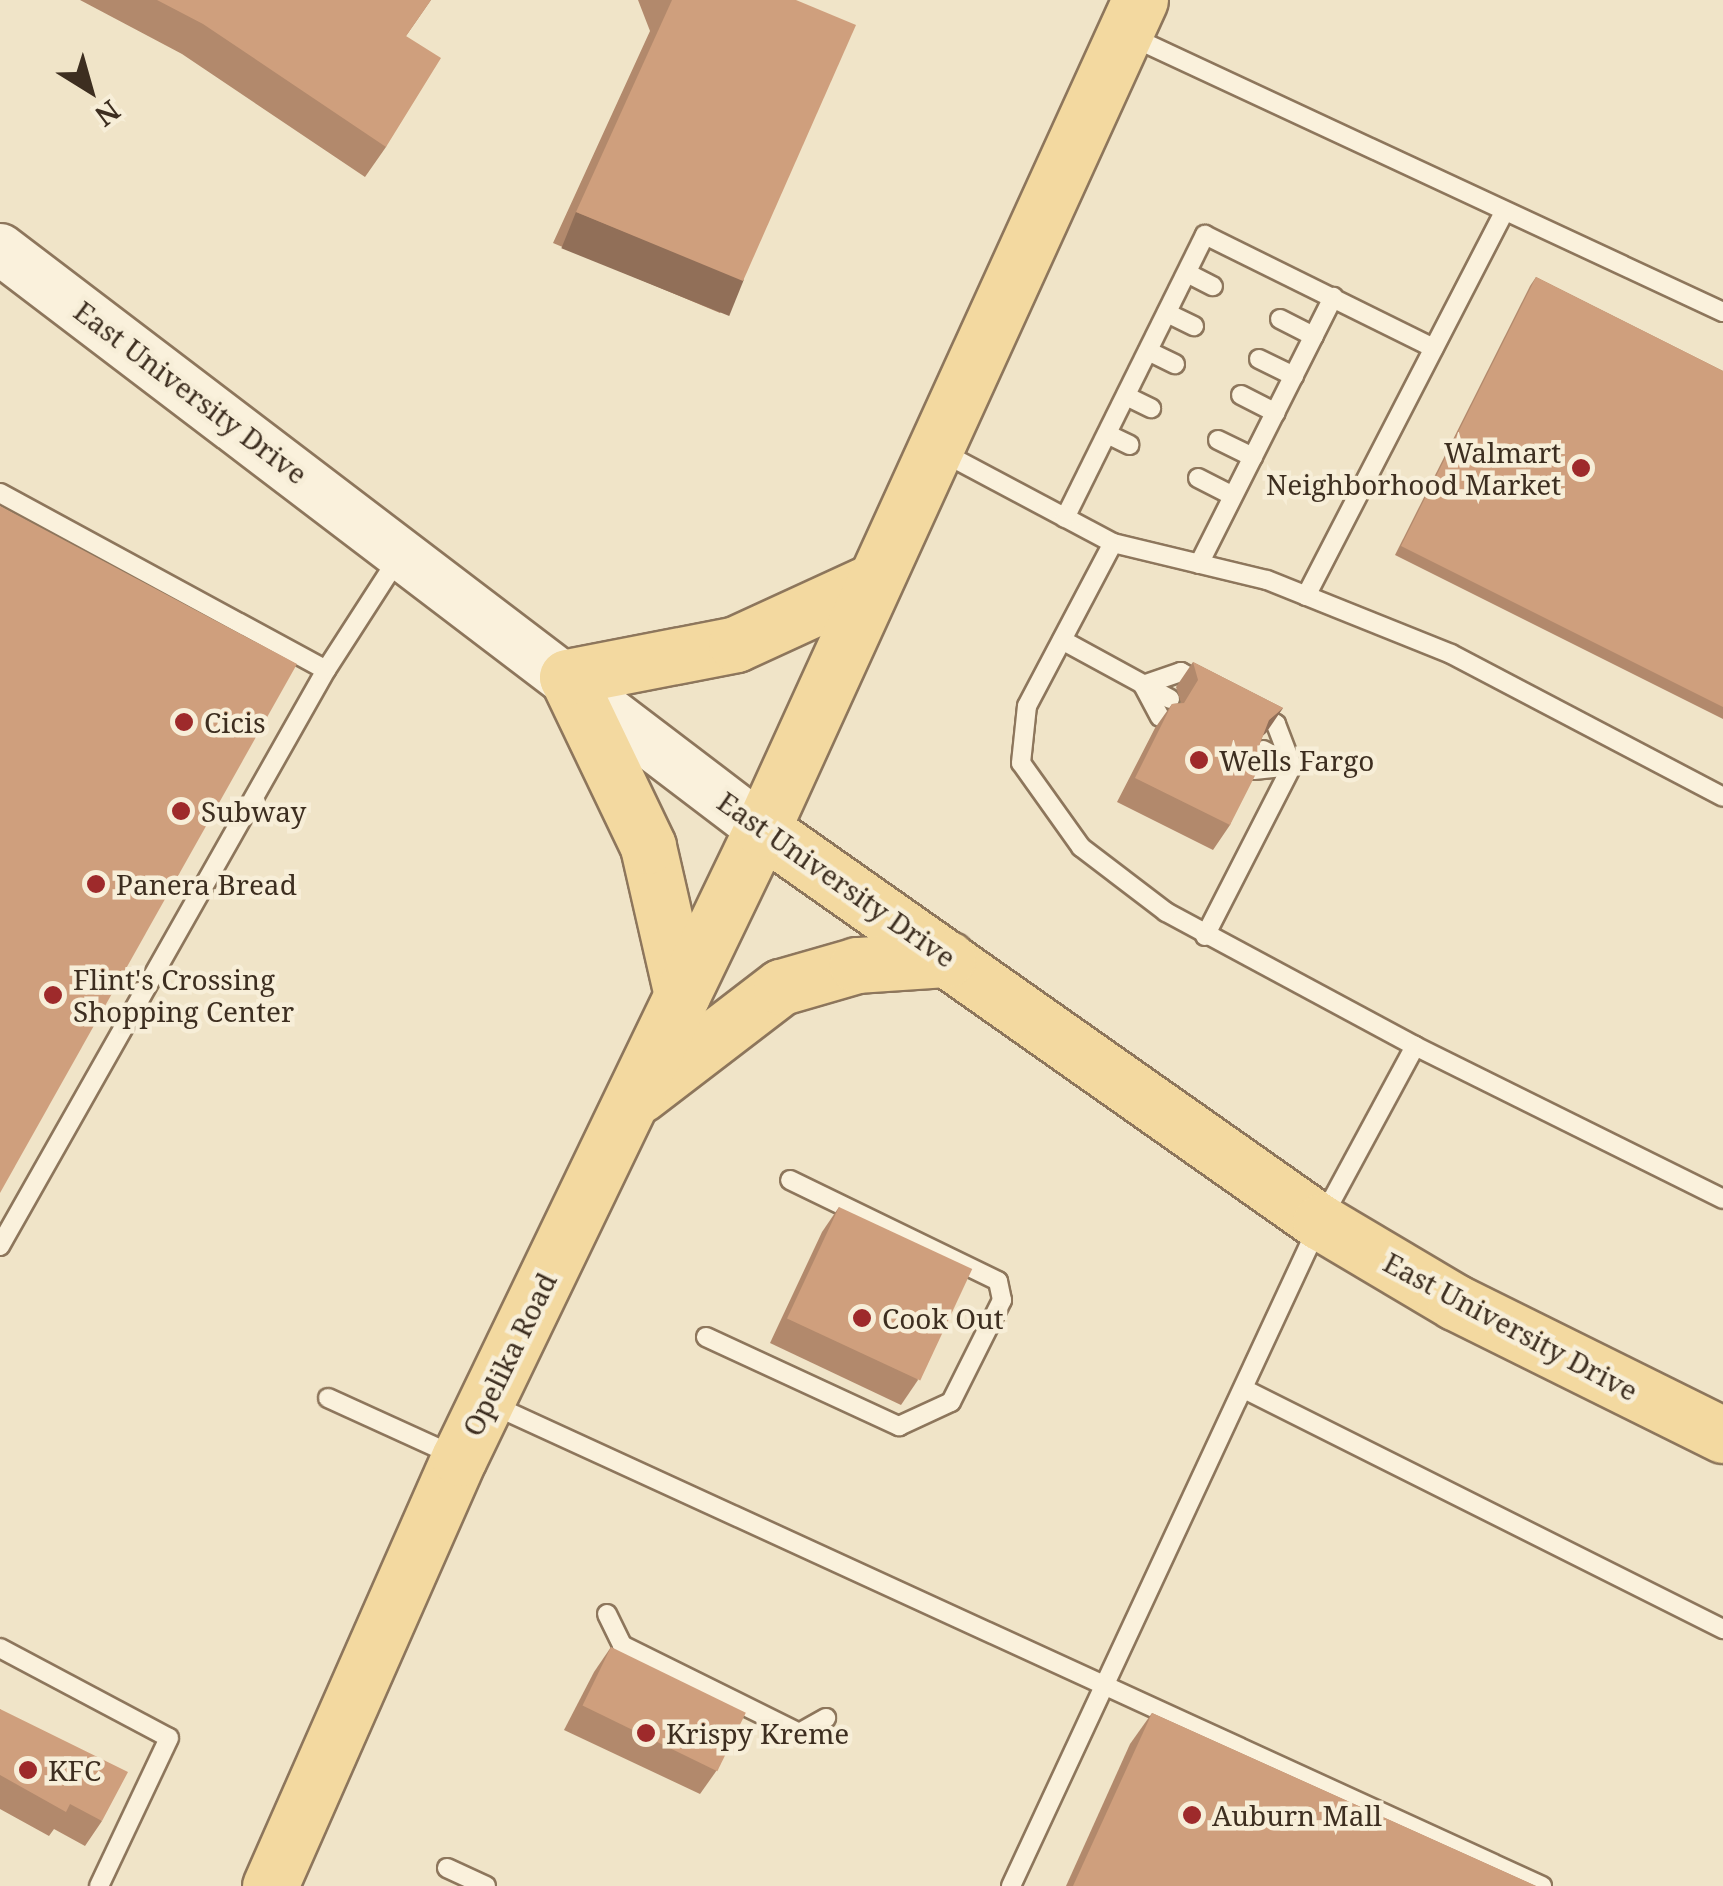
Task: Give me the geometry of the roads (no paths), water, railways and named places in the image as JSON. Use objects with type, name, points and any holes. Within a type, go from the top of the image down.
[{"type":"main road","name":"Opelika Road","points":[[270,1886],[459,1458],[762,829],[1133,17]]},
{"type":"main road","name":"East University Drive","points":[[0,248],[403,551],[762,829],[1320,1222],[1455,1302],[1723,1435]]},
{"type":"main road","points":[[682,995],[648,846],[567,677],[736,644],[873,581]]},
{"type":"main road","points":[[630,1103],[782,986],[857,965],[948,959]]},
{"type":"lane","points":[[1133,17],[1505,211],[1723,312]]},
{"type":"lane","points":[[1306,596],[1505,211]]},
{"type":"lane","points":[[1065,518],[1206,236],[1434,348]]},
{"type":"lane","points":[[1187,273],[1213,286]]},
{"type":"lane","points":[[1199,564],[1333,297]]},
{"type":"lane","points":[[1167,313],[1194,326]]},
{"type":"lane","points":[[1280,318],[1314,336]]},
{"type":"lane","points":[[1148,351],[1175,364]]},
{"type":"lane","points":[[1259,358],[1294,376]]},
{"type":"lane","points":[[1126,396],[1151,408]]},
{"type":"lane","points":[[1241,396],[1276,413]]},
{"type":"lane","points":[[1106,434],[1130,445]]},
{"type":"lane","points":[[1218,440],[1253,457]]},
{"type":"lane","points":[[935,448],[1113,543],[1306,596],[1450,654],[1723,797]]},
{"type":"lane","points":[[1198,478],[1234,496]]},
{"type":"lane","points":[[0,493],[326,670]]},
{"type":"lane","points":[[1113,543],[1027,706],[1021,763],[1080,847],[1205,936],[1415,1046],[1723,1199]]},
{"type":"lane","points":[[0,1246],[326,670],[403,551]]},
{"type":"lane","points":[[1062,640],[1170,699]]},
{"type":"lane","points":[[1144,685],[1181,672],[1260,715],[1276,724],[1292,766],[1205,936]]},
{"type":"lane","points":[[1144,685],[1160,717]]},
{"type":"lane","points":[[1263,750],[1292,766]]},
{"type":"lane","points":[[1254,770],[1292,766]]},
{"type":"lane","points":[[1011,1886],[1246,1390],[1320,1222],[1415,1046]]},
{"type":"lane","points":[[706,1337],[899,1426],[951,1402],[1002,1300],[998,1281],[790,1180]]},
{"type":"lane","points":[[1246,1390],[1723,1628]]},
{"type":"lane","points":[[328,1398],[459,1458]]},
{"type":"lane","points":[[486,1402],[1542,1886]]},
{"type":"lane","points":[[607,1614],[622,1645],[799,1733],[826,1718]]},
{"type":"lane","points":[[0,1648],[169,1738],[98,1886]]},
{"type":"lane","points":[[447,1868],[486,1886]]},
{"type":"place","name":"Walmart Neighborhood Market","points":[[1581,468]]},
{"type":"place","name":"Cicis","points":[[184,722]]},
{"type":"place","name":"Wells Fargo","points":[[1199,760]]},
{"type":"place","name":"Subway","points":[[181,811]]},
{"type":"place","name":"Panera Bread","points":[[96,884]]},
{"type":"place","name":"Flint's Crossing Shopping Center","points":[[53,995]]},
{"type":"place","name":"Cook Out","points":[[862,1318]]},
{"type":"place","name":"Krispy Kreme","points":[[646,1733]]},
{"type":"place","name":"KFC","points":[[28,1770]]},
{"type":"place","name":"Auburn Mall","points":[[1192,1815]]}]
